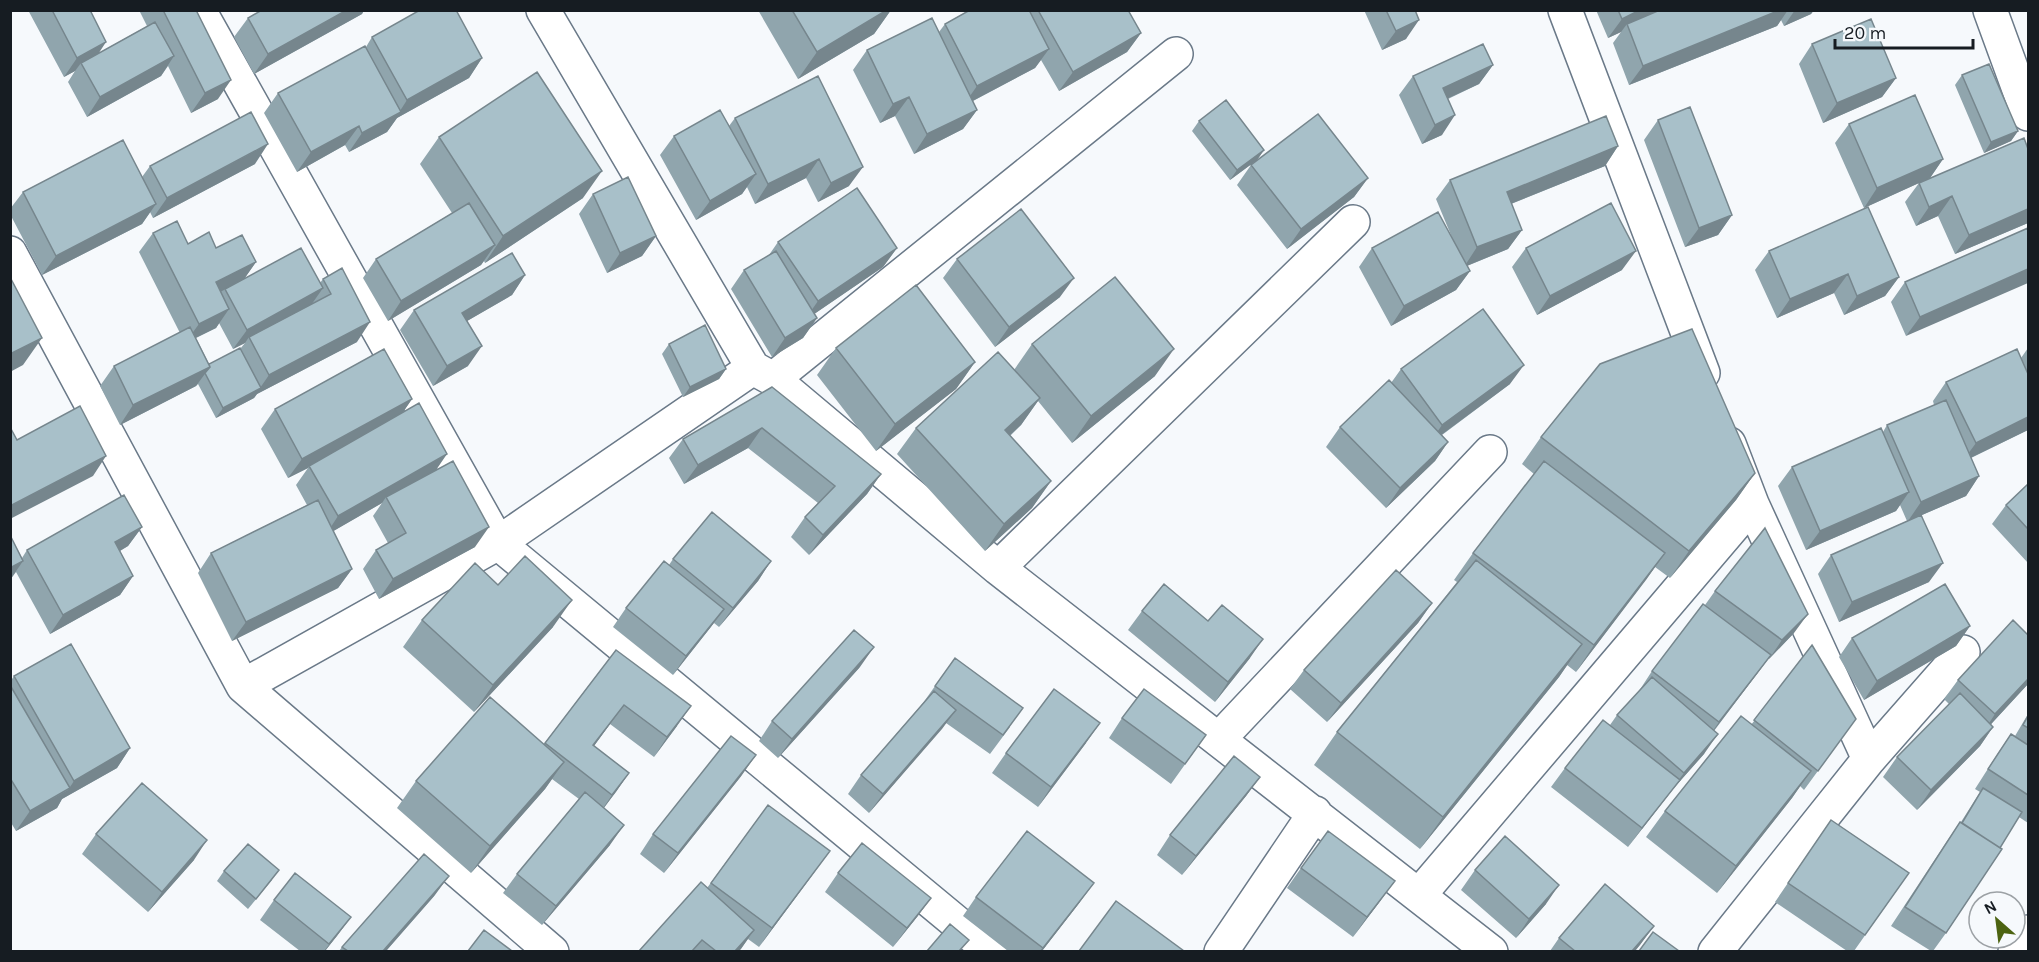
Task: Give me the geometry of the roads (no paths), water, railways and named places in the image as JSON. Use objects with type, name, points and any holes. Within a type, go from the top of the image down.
[{"type":"street","points":[[199,10],[498,543],[992,951]]},
{"type":"street","points":[[1565,10],[1752,504],[1869,759]]},
{"type":"street","points":[[1990,10],[2028,114]]},
{"type":"street","points":[[551,13],[763,373],[998,568],[1491,951]]},
{"type":"street","points":[[243,686],[498,543],[763,373],[1176,54]]},
{"type":"street","points":[[998,568],[1353,222]]},
{"type":"street","points":[[10,253],[243,686],[552,951]]},
{"type":"street","points":[[1219,739],[1490,452]]},
{"type":"street","points":[[1420,894],[1752,504]]},
{"type":"street","points":[[1715,951],[1869,759],[1964,652]]},
{"type":"street","points":[[1221,951],[1315,813]]},
{"type":"street","points":[[2015,951],[2028,933]]}]
